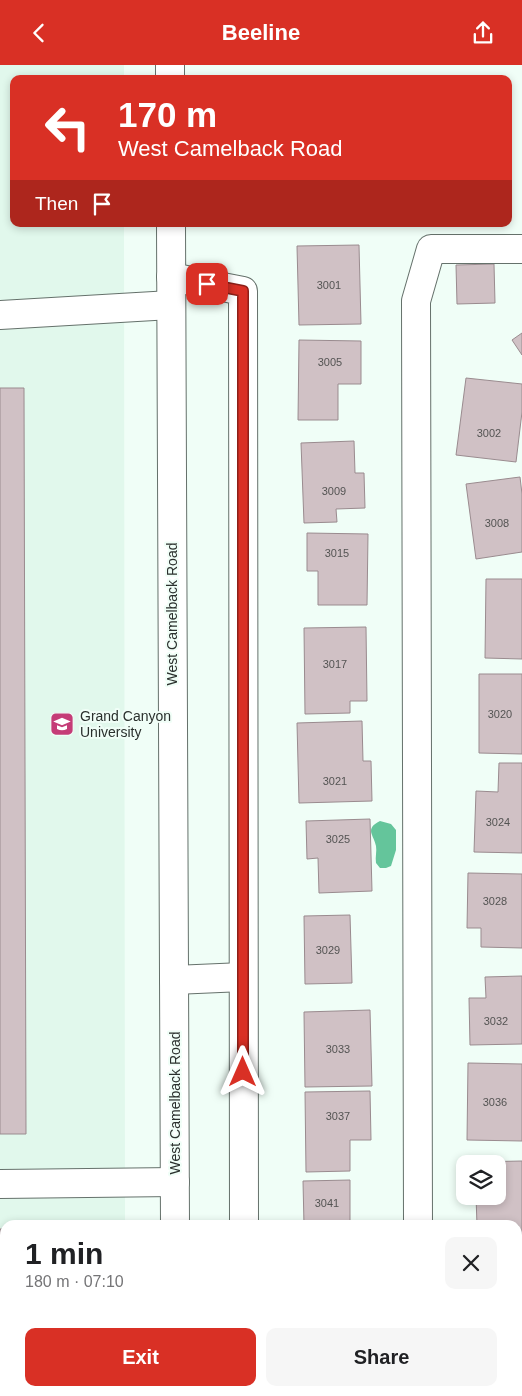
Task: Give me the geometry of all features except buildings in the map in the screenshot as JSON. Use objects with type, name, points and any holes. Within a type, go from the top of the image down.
[{"type":"street","name":"West Camelback Road","points":[[171,227],[175,1220]]},
{"type":"street","points":[[418,1220],[416,301],[431,249],[522,249]]},
{"type":"street","points":[[171,277],[243,291],[244,1220]]},
{"type":"street","points":[[0,315],[171,305]]},
{"type":"street","points":[[174,980],[243,977]]},
{"type":"street","points":[[0,1184],[175,1182]]},
{"type":"shaded area","name":"Grand Canyon University","points":[[0,65],[124,65],[124,75],[10,75],[10,227],[124,227],[125,1220],[0,1220]]},
{"type":"shaded area","points":[[380,821],[391,824],[396,830],[396,850],[391,866],[386,868],[380,868],[376,863],[376,846],[371,832],[372,827]]},
{"type":"place","name":"Grand Canyon University","points":[[62,724]]},
{"type":"route","points":[[207,284],[243,291],[243,1072]]}]
